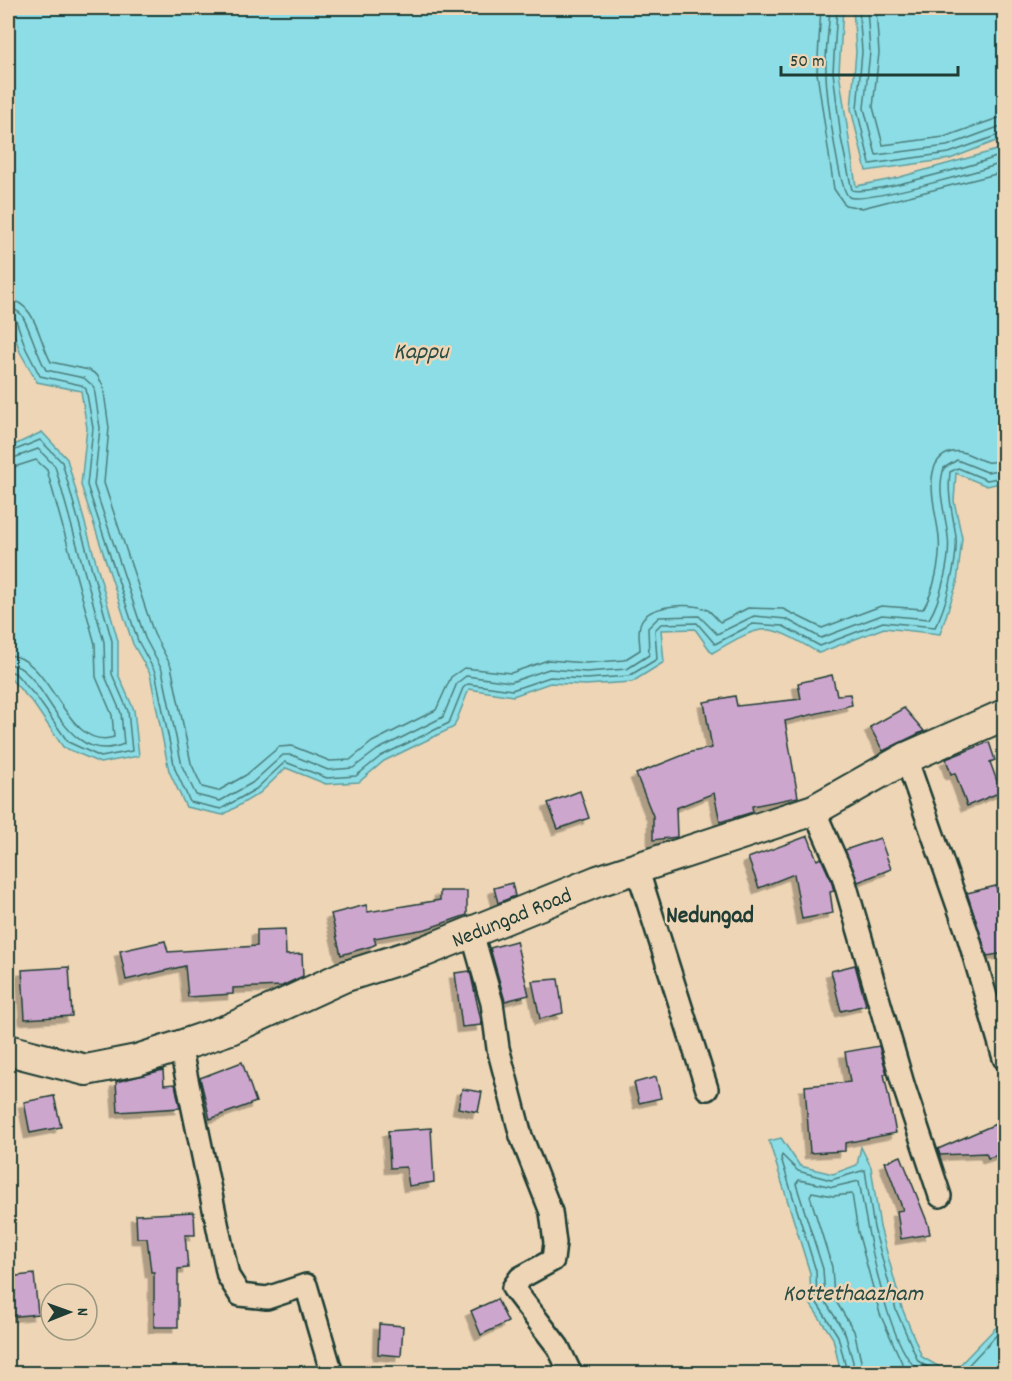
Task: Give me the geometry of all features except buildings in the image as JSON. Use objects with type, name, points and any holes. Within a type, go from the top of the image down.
[{"type":"main road","name":"Nedungad Road","points":[[8,1050],[86,1070],[137,1060],[180,1046],[230,1029],[343,977],[472,933],[598,881],[814,810],[906,758],[1005,715]]},
{"type":"street","points":[[906,758],[967,932],[1005,1058]]},
{"type":"street","points":[[814,810],[843,876],[903,1084],[940,1196]]},
{"type":"street","points":[[638,868],[707,1089]]},
{"type":"street","points":[[472,933],[492,1003],[498,1048],[521,1136],[551,1212],[555,1243],[552,1260],[520,1278],[513,1288],[558,1347],[571,1374]]},
{"type":"street","points":[[180,1046],[228,1276],[240,1295],[267,1298],[306,1285],[332,1374]]},
{"type":"water","name":"Kappu","points":[[8,8],[843,8],[839,72],[856,186],[893,179],[1004,148],[1004,482],[987,486],[956,473],[954,501],[962,538],[957,583],[940,634],[884,628],[819,653],[776,631],[766,630],[755,631],[712,653],[695,629],[661,630],[664,662],[632,682],[585,685],[550,683],[513,696],[469,689],[454,727],[384,761],[359,782],[326,784],[286,768],[260,793],[223,815],[186,807],[169,771],[150,674],[133,644],[81,485],[87,428],[81,391],[37,382],[20,352],[8,315]]},
{"type":"water","points":[[853,8],[1004,8],[1004,138],[950,159],[866,171],[851,109],[856,52]]},
{"type":"water","points":[[42,432],[67,459],[118,641],[118,674],[134,710],[139,756],[100,763],[63,747],[33,703],[8,676],[8,448]]},
{"type":"water","name":"Kottethaazham","points":[[781,1138],[800,1166],[833,1174],[857,1165],[861,1147],[871,1167],[880,1227],[902,1308],[922,1357],[950,1373],[839,1373],[833,1338],[811,1305],[810,1273],[769,1141]]},
{"type":"water","name":"Kottethaazham","points":[[1004,1319],[1004,1373],[952,1373]]},
{"type":"district","name":"Nedungad","points":[[710,914]]}]
